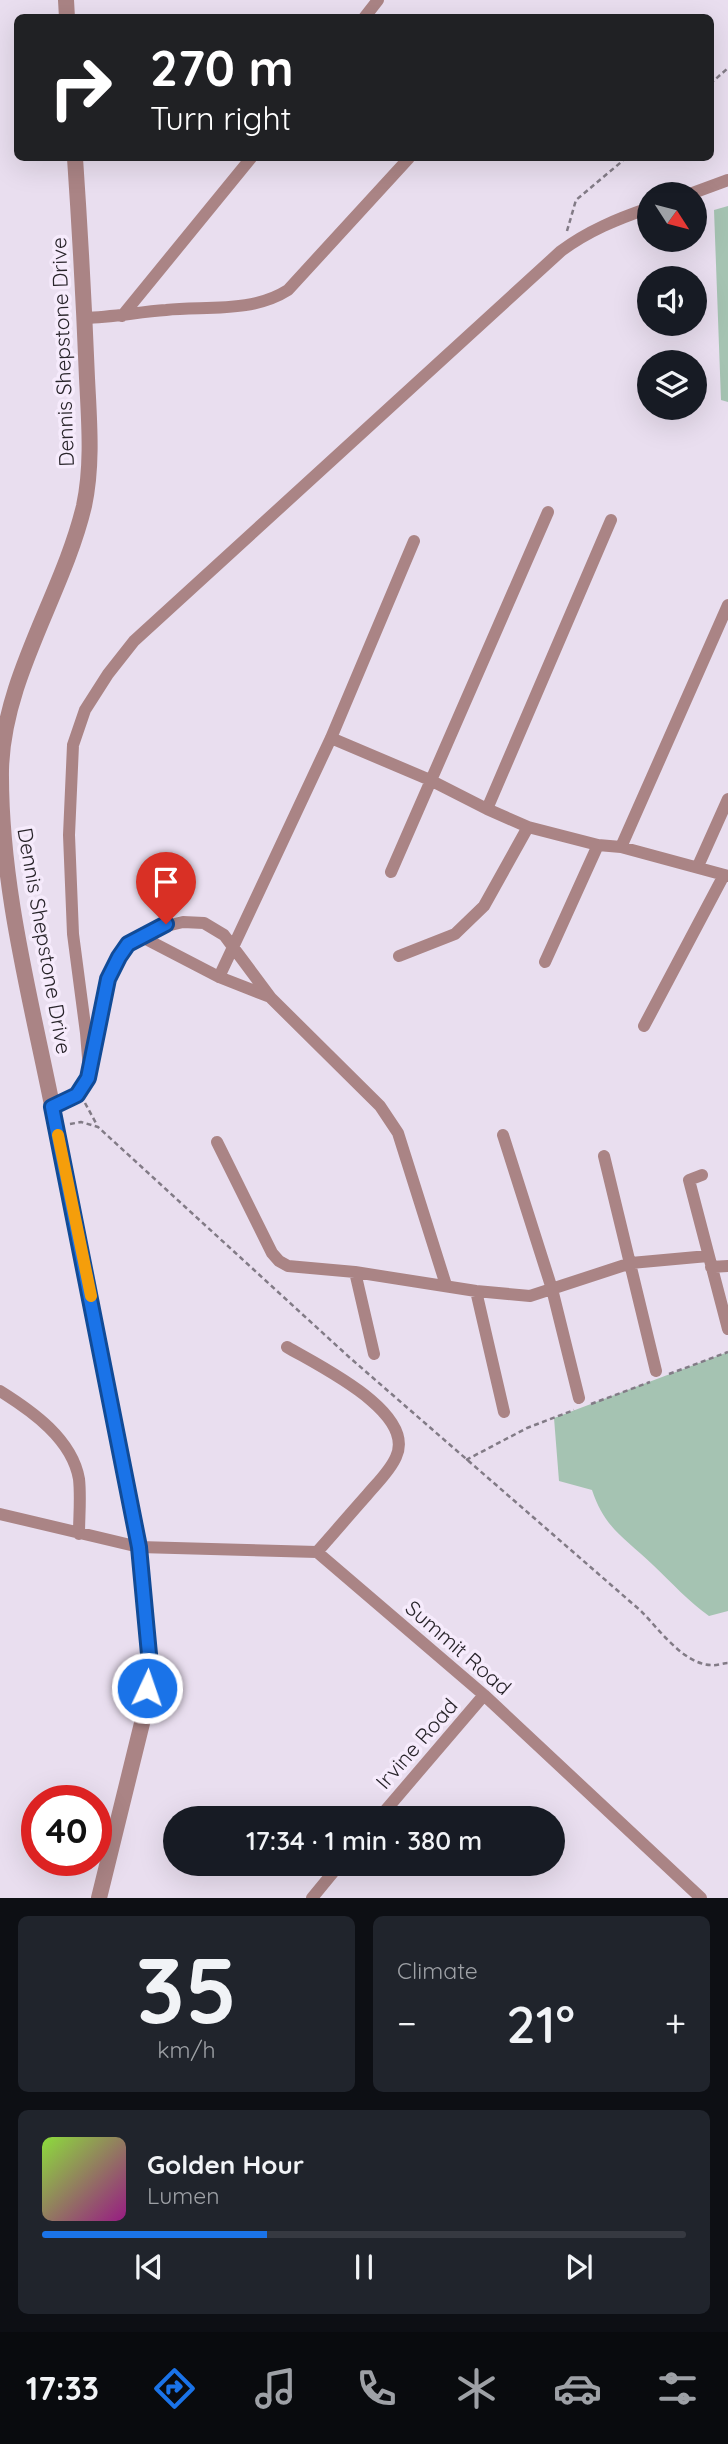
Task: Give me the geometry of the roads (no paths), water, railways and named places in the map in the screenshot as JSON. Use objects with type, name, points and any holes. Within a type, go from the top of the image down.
[{"type":"street","points":[[367,14],[378,0]]},
{"type":"street","name":"Dennis Shepstone Drive","points":[[75,161],[90,447],[84,505],[63,571],[19,682],[6,726],[1,766],[1,814],[19,946],[139,1547],[150,1665],[145,1711],[99,1898]]},
{"type":"street","points":[[122,316],[249,161]]},
{"type":"street","points":[[85,318],[169,309],[252,305],[280,295],[288,290],[406,161]]},
{"type":"street","points":[[707,188],[728,180]]},
{"type":"street","points":[[89,1070],[73,934],[69,835],[73,745],[85,710],[108,674],[134,640],[561,251],[581,237],[637,212]]},
{"type":"street","points":[[391,872],[548,512]]},
{"type":"street","points":[[487,810],[611,520]]},
{"type":"street","points":[[219,977],[331,737],[414,541]]},
{"type":"street","points":[[621,847],[728,605]]},
{"type":"street","points":[[331,737],[528,827],[598,845],[621,847],[726,875],[644,1026]]},
{"type":"street","points":[[698,866],[728,799]]},
{"type":"street","points":[[399,956],[455,934],[484,906],[528,827]]},
{"type":"street","points":[[545,962],[598,845]]},
{"type":"street","points":[[52,1107],[71,1100],[83,1089],[112,967],[128,944],[166,924],[204,923],[223,935],[271,998],[380,1106],[398,1133],[446,1285]]},
{"type":"street","points":[[140,936],[219,977],[271,998]]},
{"type":"street","points":[[503,1135],[552,1289],[579,1403]]},
{"type":"street","points":[[217,1142],[272,1252],[279,1261],[288,1266],[355,1272],[476,1291],[530,1296],[631,1263],[709,1262],[728,1266]]},
{"type":"street","points":[[604,1156],[658,1375]]},
{"type":"street","points":[[702,1175],[689,1180],[728,1328]]},
{"type":"street","points":[[355,1272],[374,1354]]},
{"type":"street","points":[[476,1291],[504,1412]]},
{"type":"street","points":[[0,1514],[139,1547],[317,1552],[387,1472],[400,1445],[396,1427],[386,1413],[359,1391],[287,1347]]},
{"type":"street","points":[[0,1391],[40,1420],[63,1444],[72,1458],[79,1479],[79,1534]]},
{"type":"street","name":"Summit Road","points":[[317,1552],[484,1695],[701,1898]]},
{"type":"street","name":"Irvine Road","points":[[389,1806],[484,1695]]},
{"type":"street","points":[[312,1898],[330,1876]]}]
